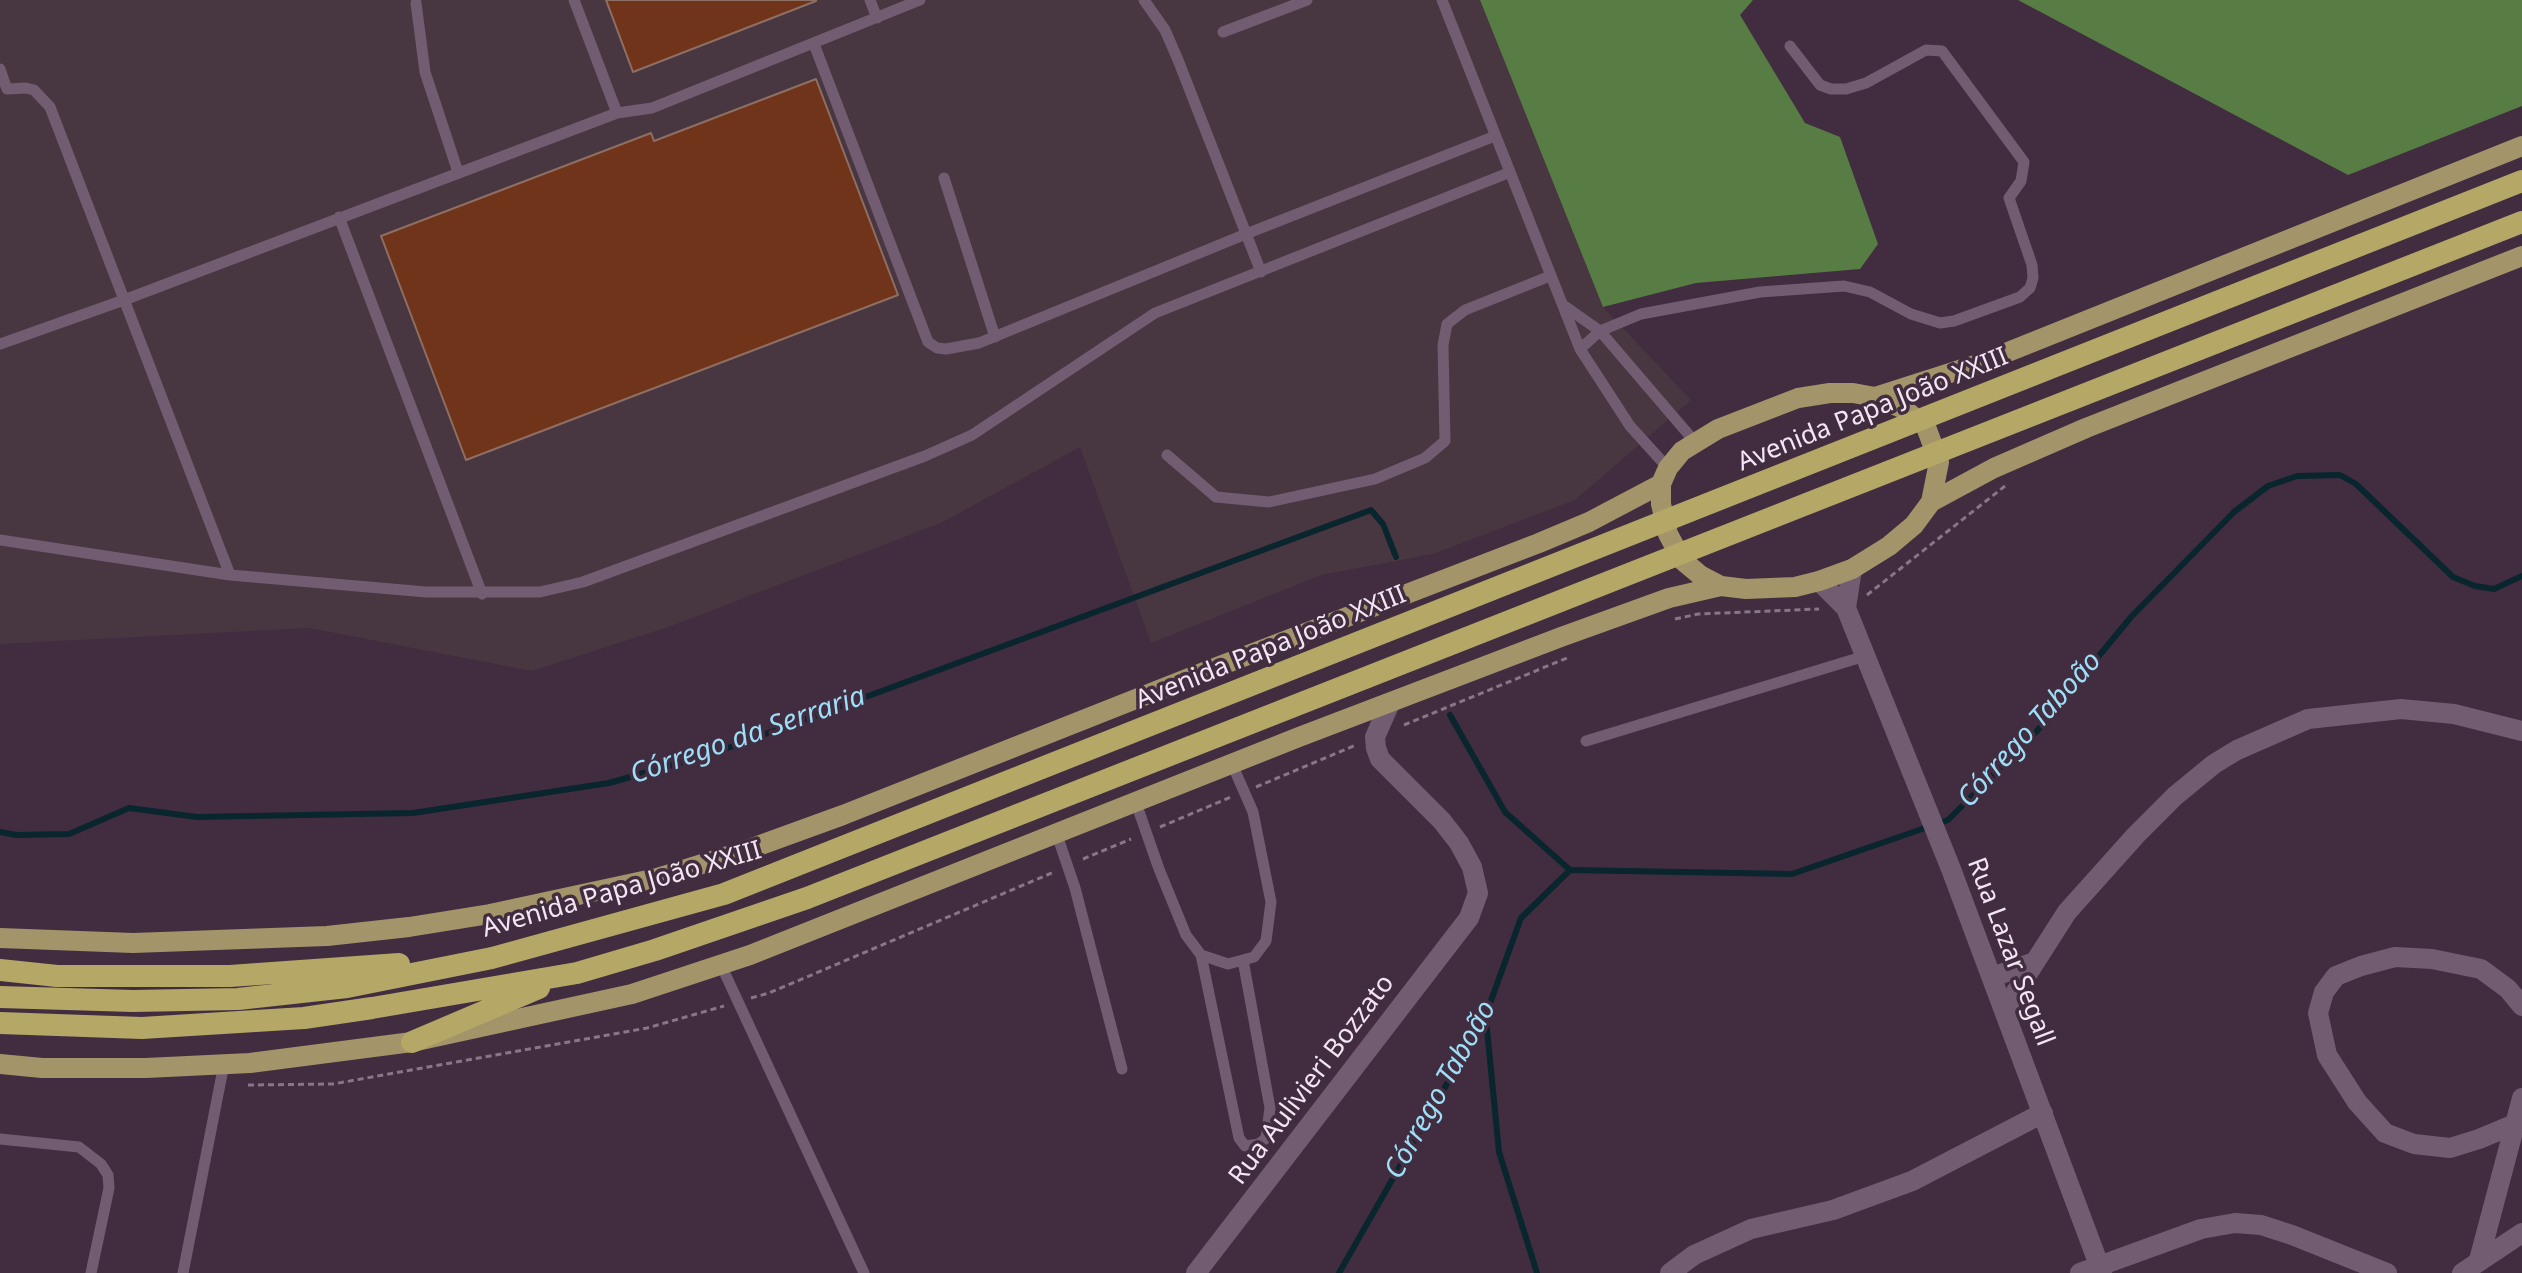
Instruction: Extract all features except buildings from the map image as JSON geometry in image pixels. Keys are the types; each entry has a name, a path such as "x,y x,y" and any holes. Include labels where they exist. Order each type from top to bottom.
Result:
{"highway":[{"name":"Avenida Papa João XXIII","path":"0,997 133,1001 238,999 347,987 492,958 724,894 2522,181"},
{"path":"412,1042 577,973 807,898 2522,222"},
{"path":"0,970 57,976 230,976 492,958"},
{"path":"0,1023 142,1028 251,1022 372,1008 577,973"}],"main road":[{"name":"Avenida Papa João XXIII","path":"1875,397 1978,364 2522,146"},
{"path":"1931,502 1994,468 2086,428 2522,256"},
{"path":"0,1064 42,1068 146,1068 224,1064 412,1042 632,994 721,965 1232,764 1669,598 1721,586 1771,589 1819,581 1852,569 1914,525 1931,502 1939,462 1926,427 1904,409 1875,397 1841,393 1798,398 1754,414 1682,451 1664,476 1661,504 1668,534 1682,560 1700,575 1721,586"},
{"name":"Avenida Papa João XXIII","path":"0,938 133,943 327,936 490,914 657,878 843,815 1539,543 1589,522 1664,476"}],"street":[{"path":"1846,608 1852,569"},
{"name":"Rua Lazar Segall","path":"1819,581 1846,608 1917,782 2043,1113 2094,1270"},
{"name":"Rua Aulivieri Bozzato","path":"1196,1273 1469,918 1478,893 1472,867 1459,843 1442,821 1380,759 1375,737 1390,703"},
{"path":"2005,1009 2067,912 2145,825 2214,764 2251,743 2308,719 2401,709 2454,714 2522,731"},
{"path":"2515,1124 2450,1148 2414,1144 2385,1133 2357,1102 2327,1055 2318,1013 2324,992 2336,976 2395,957 2432,959 2481,969 2508,989 2522,1006"},
{"path":"1992,977 2035,962"},
{"path":"2479,1260 2522,1098"},
{"path":"1670,1273 1694,1255 1751,1229 1833,1210 1912,1181 2043,1113"},
{"path":"2094,1270 2201,1229 2235,1223 2261,1225 2292,1235 2387,1273"},
{"path":"2462,1273 2522,1233"}],"lane":[{"path":"574,0 617,113"},
{"path":"870,0 877,18"},
{"path":"0,344 617,113 652,108 920,0"},
{"path":"1144,0 1165,30 1178,60 1261,272"},
{"path":"1223,32 1307,0"},
{"path":"1442,0 1580,349 1664,476"},
{"path":"416,3 425,72 458,172"},
{"path":"814,44 928,342 937,348 979,343 995,337 1495,136"},
{"path":"1580,349 1600,331 1641,314 1760,292 1844,286 1870,292 1911,314 1940,323 1954,321 2020,297 2030,288 2032,265 2009,198 2021,181 2024,162 1942,51 1926,50 1866,83 1846,89 1831,89 1820,85 1790,46"},
{"path":"0,69 4,90 34,90 50,107 230,575"},
{"path":"0,540 230,575 426,592 540,592 583,582 925,456 972,435 1155,313 1508,173"},
{"path":"944,178 995,337"},
{"path":"339,217 482,594"},
{"path":"1167,455 1216,497 1269,502 1375,479 1425,458 1445,441 1443,345 1447,324 1465,310 1550,276"},
{"path":"1563,305 1600,331 1695,442"},
{"path":"1586,741 1865,656"},
{"path":"1201,955 1228,964 1254,957 1266,941 1271,902 1253,812 1232,764"},
{"path":"1136,803 1186,935 1201,955 1239,1138 1245,1146 1259,1144 1266,1138 1270,1108 1243,960"},
{"path":"1057,835 1075,888 1122,1069"},
{"path":"721,965 864,1273"},
{"path":"183,1273 224,1064"},
{"path":"0,1139 79,1147 101,1164 108,1175 109,1188 91,1273"}],"shaded area":[{"path":"0,0 1480,0 1603,307 1691,400 1575,500 1433,554 1321,575 1151,643 1080,447 941,523 668,627 532,671 309,628 0,644"}],"green space":[{"path":"1480,0 1753,0 1740,15 1805,123 1840,137 1878,244 1860,269 1696,283 1603,307"},
{"path":"2018,0 2522,0 2522,106 2348,175"}],"waterway":[{"name":"Córrego Taboão","path":"1339,1273 1485,1017 1521,918 1570,870 1792,874 1948,820 2037,731 2131,617 2234,512 2268,486 2297,476 2340,475 2356,484 2453,577 2475,586 2494,589 2522,576"},
{"name":"Córrego da Serraria","path":"0,832 16,835 69,834 129,808 197,817 413,813 609,783 717,752 1371,510 1383,524 1396,557"},
{"name":"Córrego da Serraria","path":"1450,715 1505,812 1570,870"},
{"path":"1486,1019 1499,1152 1537,1273"}]}
